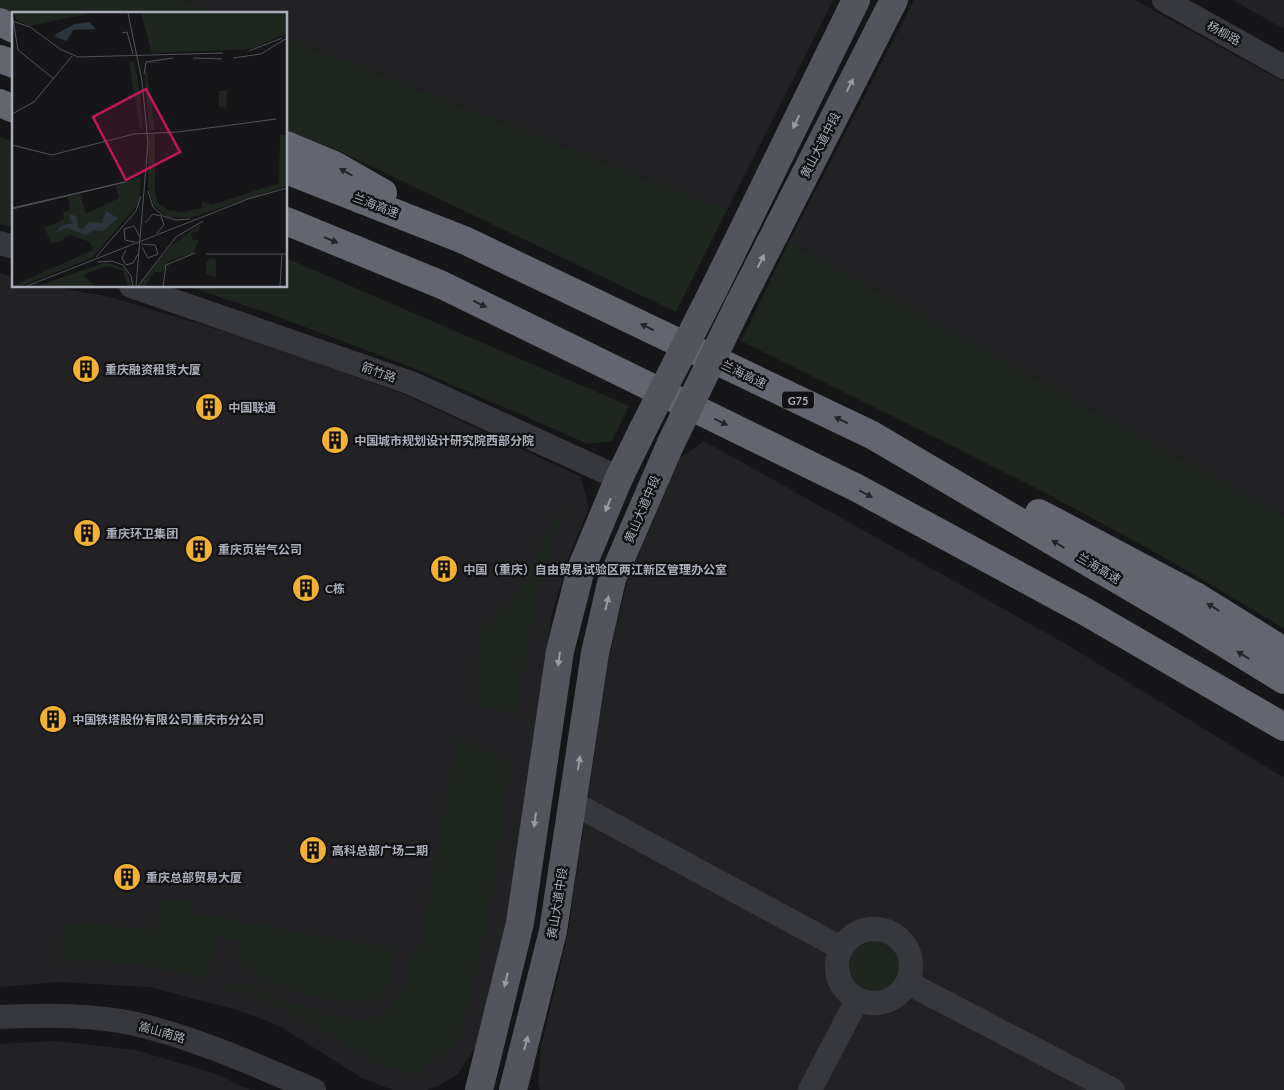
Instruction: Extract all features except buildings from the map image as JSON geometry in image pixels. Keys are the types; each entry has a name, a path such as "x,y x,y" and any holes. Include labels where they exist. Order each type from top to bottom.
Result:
{"highway":[{"path":"0,22 12,28"},
{"path":"0,59 12,63"},
{"path":"0,103 12,107"},
{"path":"288,146 334,165 464,240"},
{"name":"兰海高速","path":"288,171 464,240 872,435 1284,680"},
{"path":"288,222 442,285 857,488 1086,612 1280,725"},
{"path":"872,435 1050,518 1194,595 1284,651"}],"main road":[{"path":"478,1090 520,923 560,651 581,569 618,478 713,291 856,0"},
{"name":"黄山大道中段","path":"513,1090 553,931 595,653 612,579 671,443 739,304 894,0"}],"street":[{"name":"杨柳路","path":"1164,0 1284,67"},
{"name":"杨柳路","path":"1190,0 1284,53"},
{"path":"0,243 12,247"},
{"name":"箭竹路","path":"137,288 258,328 411,383 618,478"},
{"path":"573,803 841,948"},
{"path":"872,928 885,930 897,936 905,945 910,957 911,970 908,983 900,993 890,1000 868,1003 857,1000 847,993 837,972 837,961 841,948 848,938 859,931 872,928"},
{"path":"908,983 1113,1090"},
{"path":"810,1090 857,1000"},
{"name":"嵩山南路","path":"0,1017 61,1015 142,1025 221,1050 314,1090"}],"shaded area":[{"path":"0,0 182,0 215,12 12,12 12,14 0,11"},
{"path":"182,0 833,0 727,210 288,39 288,12 215,12"},
{"path":"914,0 1135,0 1284,82 1284,516 789,242"},
{"path":"1233,0 1284,0 1284,29"},
{"path":"288,39 727,210 676,312 335,149 288,131"},
{"path":"0,137 12,141 12,227 0,224"},
{"path":"789,242 1284,516 1284,629 1152,551 1084,514 1016,478 741,341"},
{"path":"288,259 629,406 612,441 588,444 416,369 265,312 193,288 288,288"},
{"path":"0,273 12,276 12,288 62,288 114,298 255,341 406,395 581,477 589,508 569,557 551,617 507,931 480,1040 458,1074 440,1085 427,1090 393,1090 362,1078 278,1025 237,1010 149,987 58,982 0,987"},
{"path":"704,441 1066,644 1284,778 1284,1090 540,1090 538,1081 541,1048 568,933 608,661 627,582 680,458"},
{"path":"561,506 564,511 539,584 515,714 475,704 481,630 512,601"},
{"path":"457,737 510,761 496,871 484,938 459,1040 415,1076 373,1061 281,1006 240,991 226,993 224,989 227,985 240,984 312,1010 352,1019 375,1018 391,1008 404,988 412,952 419,952"},
{"path":"162,898 193,903 191,913 396,949 389,982 377,998 366,1002 350,1002 308,994 268,981 253,973 243,966 240,960 237,940 216,937 207,979 133,964 78,960 59,961 64,925 89,922 156,931"},
{"path":"869,940 879,940 893,947 900,961 900,971 893,985 879,992 869,992 859,988 852,981 848,971 848,961 852,951 859,944"},
{"path":"56,1041 136,1050 216,1074 250,1090 0,1090 0,1044"}],"place":[{"name":"重庆融资租赁大厦","path":"86,369"},
{"name":"中国联通","path":"209,407"},
{"name":"中国城市规划设计研究院西部分院","path":"335,440"},
{"name":"重庆环卫集团","path":"87,533"},
{"name":"重庆页岩气公司","path":"199,549"},
{"name":"中国（重庆）自由贸易试验区两江新区管理办公室","path":"444,569"},
{"name":"C栋","path":"306,588"},
{"name":"中国铁塔股份有限公司重庆市分公司","path":"53,719"},
{"name":"高科总部广场二期","path":"313,850"},
{"name":"重庆总部贸易大厦","path":"127,877"}]}
